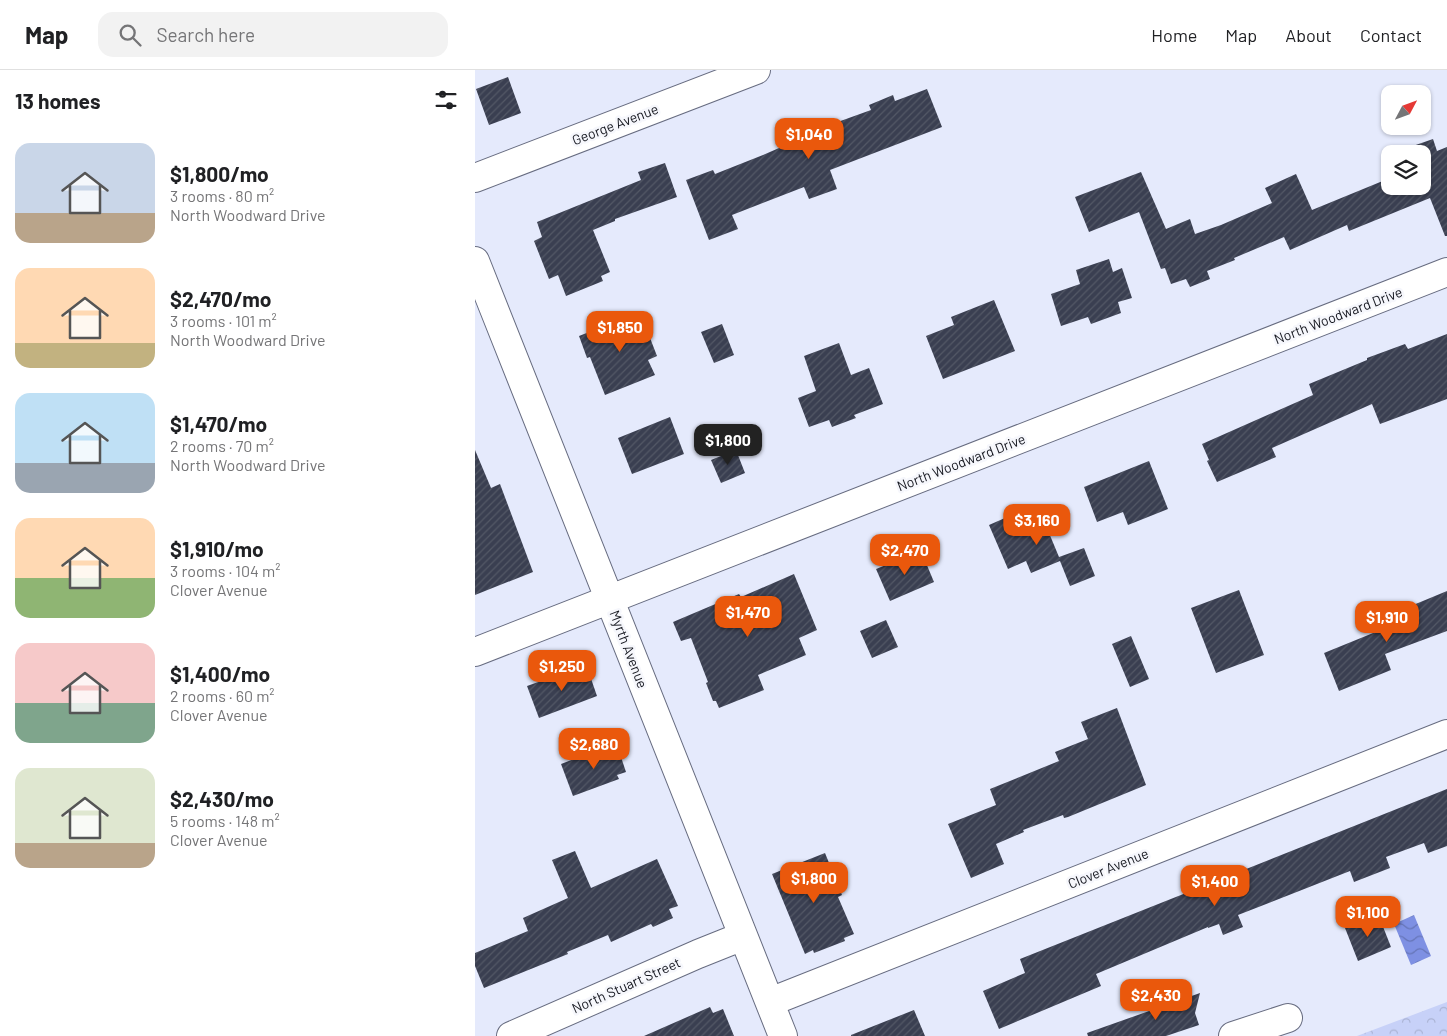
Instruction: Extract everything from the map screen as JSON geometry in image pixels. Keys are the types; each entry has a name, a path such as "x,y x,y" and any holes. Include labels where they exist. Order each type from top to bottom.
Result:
{"street":[{"name":"George Avenue","path":"475,178 756,70"},
{"name":"Myrth Avenue","path":"475,261 783,1036"},
{"name":"North Woodward Drive","path":"475,652 1447,272"},
{"name":"Clover Avenue","path":"770,1002 1447,734"},
{"name":"North Stuart Street","path":"511,1036 743,936"},
{"path":"1233,1036 1288,1018"}],"green space":[{"path":"1447,1002 1447,1036 1357,1036"}],"water":[{"path":"1414,915 1431,956 1411,965 1394,924"}],"building":[{"path":"508,77 521,113 489,125 476,89"},
{"path":"927,89 942,127 830,170 837,189 809,199 804,187 732,215 738,229 709,240 686,180 713,170 715,174 763,155 786,145 785,141 871,110 869,105 893,95 895,101"},
{"path":"1433,139 1437,151 1447,147 1447,236 1445,236 1430,198 1349,231 1347,225 1290,250 1284,237 1207,271 1210,279 1190,287 1186,279 1171,284 1165,268 1161,269 1139,212 1089,232 1075,197 1141,172 1166,229 1190,219 1195,234 1272,203 1265,188 1296,174 1312,210 1381,182 1381,195 1431,195 1431,145 1416,145"},
{"path":"665,163 677,197 615,219 615,221 593,230 610,272 601,276 603,281 566,296 558,275 549,279 534,241 542,237 537,222 641,180 638,172"},
{"path":"1109,259 1113,272 1122,268 1132,298 1118,302 1121,313 1091,324 1088,317 1061,326 1051,294 1080,284 1076,270"},
{"path":"994,300 1015,351 943,379 926,336 954,325 951,317"},
{"path":"640,312 657,356 648,360 655,375 605,395 590,357 587,358 579,336"},
{"path":"722,324 734,355 714,363 701,332"},
{"path":"1447,334 1447,399 1380,424 1372,404 1272,448 1276,457 1217,482 1207,461 1209,460 1202,444 1313,395 1309,384 1367,360 1367,358 1405,344 1408,349"},
{"path":"839,343 851,375 869,368 883,404 854,415 856,418 832,427 829,420 809,427 798,398 816,391 804,356"},
{"path":"670,417 684,454 632,474 618,438"},
{"path":"475,450 491,488 500,484 533,572 475,595"},
{"path":"736,450 745,473 721,483 711,460"},
{"path":"1149,461 1168,509 1128,525 1123,512 1097,522 1084,487"},
{"path":"1037,504 1059,557 1084,548 1095,576 1070,586 1060,561 1031,573 1026,561 1008,569 989,525"},
{"path":"921,551 934,582 890,601 876,569"},
{"path":"794,574 817,630 799,638 806,655 758,675 764,690 719,708 716,701 713,701 706,683 708,682 691,638 681,641 673,622 739,594 741,597"},
{"path":"1239,590 1264,655 1216,673 1191,608"},
{"path":"1447,591 1447,631 1385,654 1391,670 1339,691 1324,653 1410,618 1406,608"},
{"path":"886,620 898,647 872,658 860,631"},
{"path":"1131,636 1149,679 1130,687 1112,644"},
{"path":"587,667 597,696 539,718 527,686 578,668 579,670"},
{"path":"1117,708 1146,785 1068,817 1064,818 1063,815 1023,830 1024,832 996,844 1004,864 971,878 948,824 996,805 990,789 1059,761 1055,752 1088,739 1081,722"},
{"path":"617,745 626,772 617,775 619,779 573,796 561,764 608,746 609,748"},
{"path":"1447,789 1447,846 1428,853 1424,843 1386,857 1390,868 1354,882 1350,871 1238,915 1243,927 1223,935 1219,924 1208,927 1096,974 1101,986 999,1029 983,991 1025,973 1020,959"},
{"path":"575,851 591,888 657,859 678,906 669,909 673,918 653,927 651,924 611,942 608,935 567,952 568,954 484,988 475,966 475,953 528,931 523,918 568,898 552,860"},
{"path":"825,853 842,895 838,897 854,934 844,938 845,941 814,953 813,950 805,954 772,874"},
{"path":"1378,914 1391,947 1358,961 1345,928"},
{"path":"1200,993 1195,1013 1199,1025 1166,1036 1088,1036 1087,1033"},
{"path":"710,1007 713,1013 723,1009 734,1036 644,1036"},
{"path":"914,1010 925,1036 851,1036 851,1035"}]}
